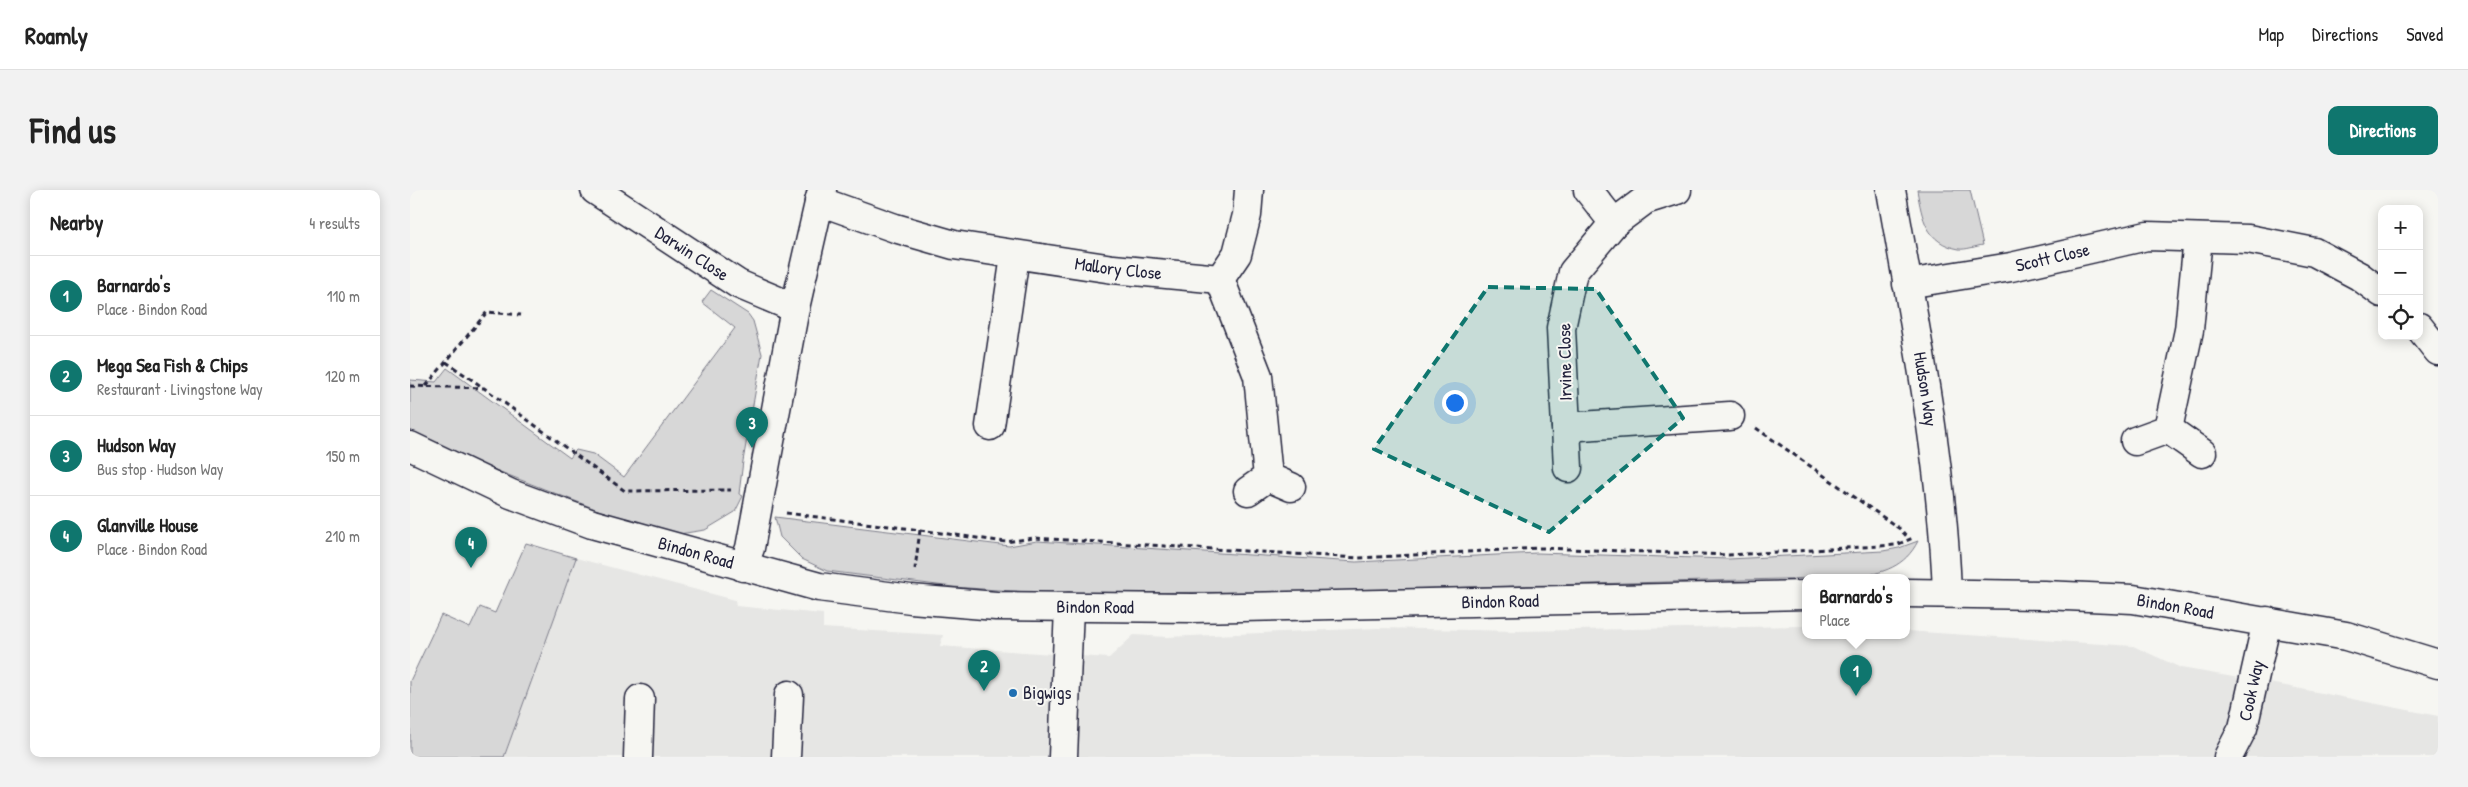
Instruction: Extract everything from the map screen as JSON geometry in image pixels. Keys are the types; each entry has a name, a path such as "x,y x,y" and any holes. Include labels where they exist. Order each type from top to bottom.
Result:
{"street":[{"name":"Darwin Close","path":"595,190 738,284 795,308"},
{"path":"1249,190 1247,215 1237,254 1220,279 1258,376 1269,485"},
{"path":"1588,190 1614,223"},
{"name":"Irvine Close","path":"1568,468 1561,328 1573,272 1614,223 1645,200 1677,190"},
{"name":"Hudson Way","path":"1890,190 1907,284 1945,532 1947,592"},
{"path":"743,567 750,548 795,308 820,195"},
{"name":"Mallory Close","path":"820,195 895,228 954,245 1015,256 1220,279"},
{"name":"Scott Close","path":"1907,284 2011,267 2147,236 2248,239 2314,252 2360,276 2378,290"},
{"path":"2168,429 2188,330 2198,238"},
{"path":"990,426 1015,256"},
{"path":"2423,332 2438,351"},
{"name":"Irvine Close","path":"1566,427 1730,416"},
{"path":"2135,441 2168,429"},
{"path":"2168,429 2202,453"},
{"name":"Bindon Road","path":"410,446 511,494 583,521 819,587 911,599 996,606 1193,608 1802,595"},
{"name":"Bindon Road","path":"1910,593 1947,592 2134,599 2346,636 2438,664"},
{"path":"1064,757 1069,607"},
{"name":"Cook Way","path":"2228,757 2243,728 2266,621"},
{"path":"786,757 789,694"},
{"path":"638,757 640,699"}],"path":[{"path":"426,387 487,312 520,315"},
{"path":"446,362 625,491 739,490 759,498 781,512 1006,542 1034,538 1359,558 1541,548 1728,554 1896,544 1909,539 1945,532"},
{"path":"410,386 484,388"},
{"path":"1730,416 1754,426 1900,529 1909,539"},
{"path":"911,599 920,530"}],"highlighted area":[{"path":"1488,287 1596,289 1683,418 1549,532 1374,449"}],"shaded area":[{"path":"1917,190 1970,190 1983,245 1959,249 1939,241 1928,228 1924,219"},
{"path":"711,290 748,314 753,321 762,354 743,461 739,494 743,496 735,512 705,530 679,534 611,515 454,454 410,431 410,380 436,382 447,368 570,458 576,450 593,454 624,477 735,328 702,302"},
{"path":"775,517 1009,546 1037,541 1356,562 1537,553 1729,559 1883,551 1899,548 1918,541 1907,557 1884,571 1870,574 1802,574 1802,578 1286,592 1043,593 953,587 827,571 802,559 780,537"},
{"path":"526,543 576,558 504,757 410,757 410,681 441,615 470,628 480,607 495,613"},
{"path":"576,558 735,600 736,606 823,614 823,628 943,635 940,646 1109,658 1134,635 1167,637 1377,628 1516,631 1802,626 1802,639 1910,639 1910,631 2133,646 2181,668 2286,686 2438,716 2438,757 504,757"}],"place":[{"name":"Hudson Way","path":"752,448"},
{"name":"Glanville House","path":"471,568"},
{"name":"Mega Sea Fish & Chips","path":"984,691"},
{"name":"Bigwigs","path":"1013,693"},
{"name":"Barnardo's","path":"1856,696"}]}
